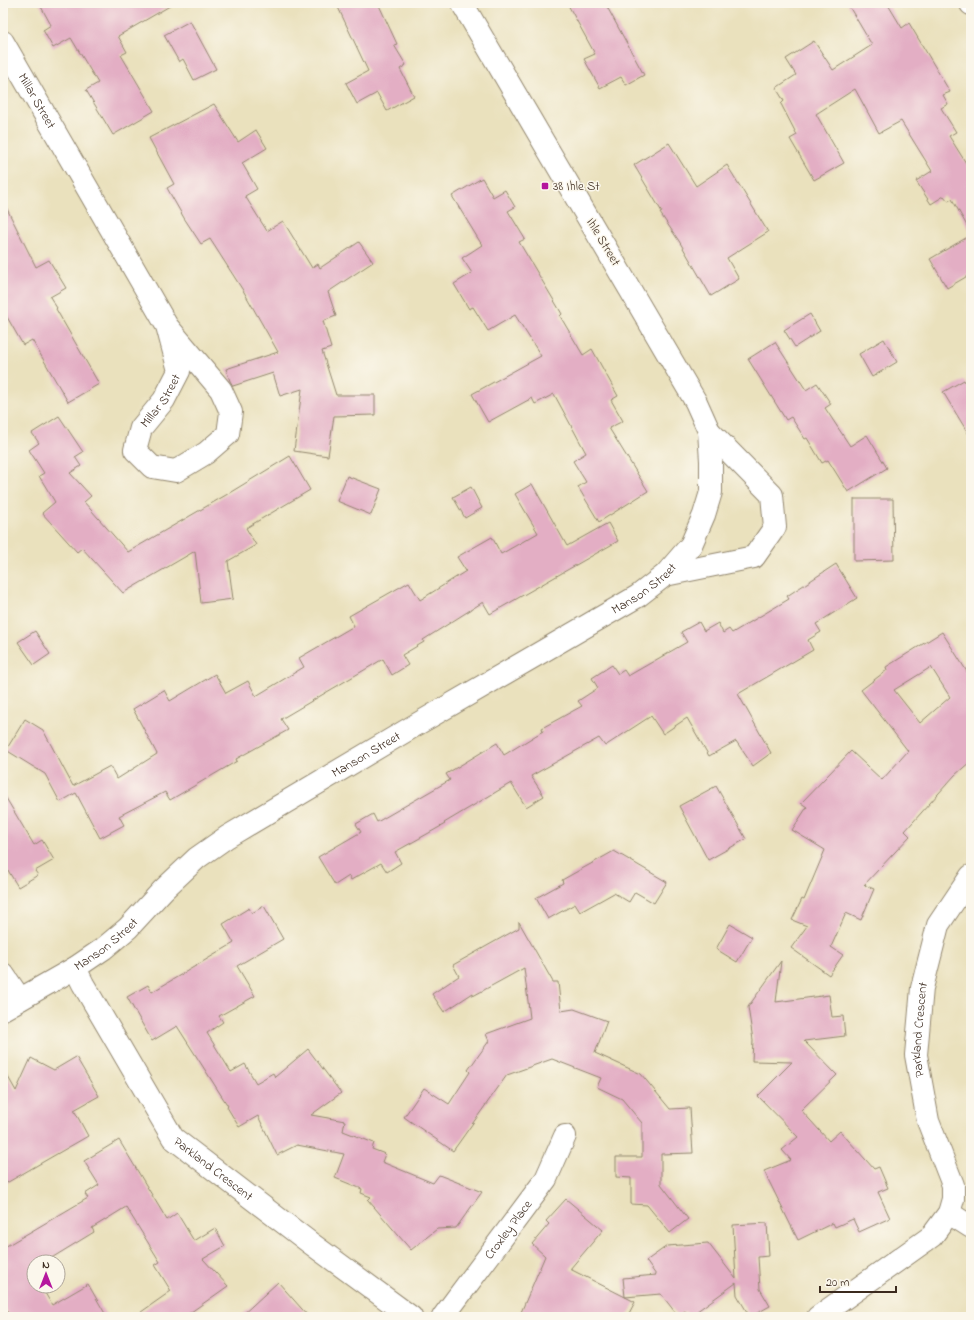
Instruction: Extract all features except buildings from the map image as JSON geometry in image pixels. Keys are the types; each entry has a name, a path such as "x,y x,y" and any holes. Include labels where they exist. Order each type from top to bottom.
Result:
{"street":[{"name":"Ihle Street","path":"462,3 696,402 709,432 712,461 712,492"},
{"name":"Millar Street","path":"3,42 167,326 221,390 231,412 228,434 206,453 176,470 152,467 135,450 141,428 164,400 179,371 167,326"},
{"path":"665,576 754,557 775,527 772,495 709,432"},
{"name":"Manson Street","path":"11,1004 75,968 103,949 128,928 162,890 197,858 227,837 638,596 665,576 691,545 712,492"},
{"name":"Parkland Crescent","path":"818,1317 932,1236 949,1213 953,1199 953,1186 928,1121 916,1055 922,988 938,925 971,876"},
{"name":"Parkland Crescent","path":"75,968 174,1138 309,1242 411,1317"},
{"path":"3,974 11,1004"},
{"name":"Croxley Place","path":"443,1317 546,1179 565,1136"},
{"path":"949,1213 971,1227"}],"place":[{"name":"38 Ihle St","path":"545,186"}]}
